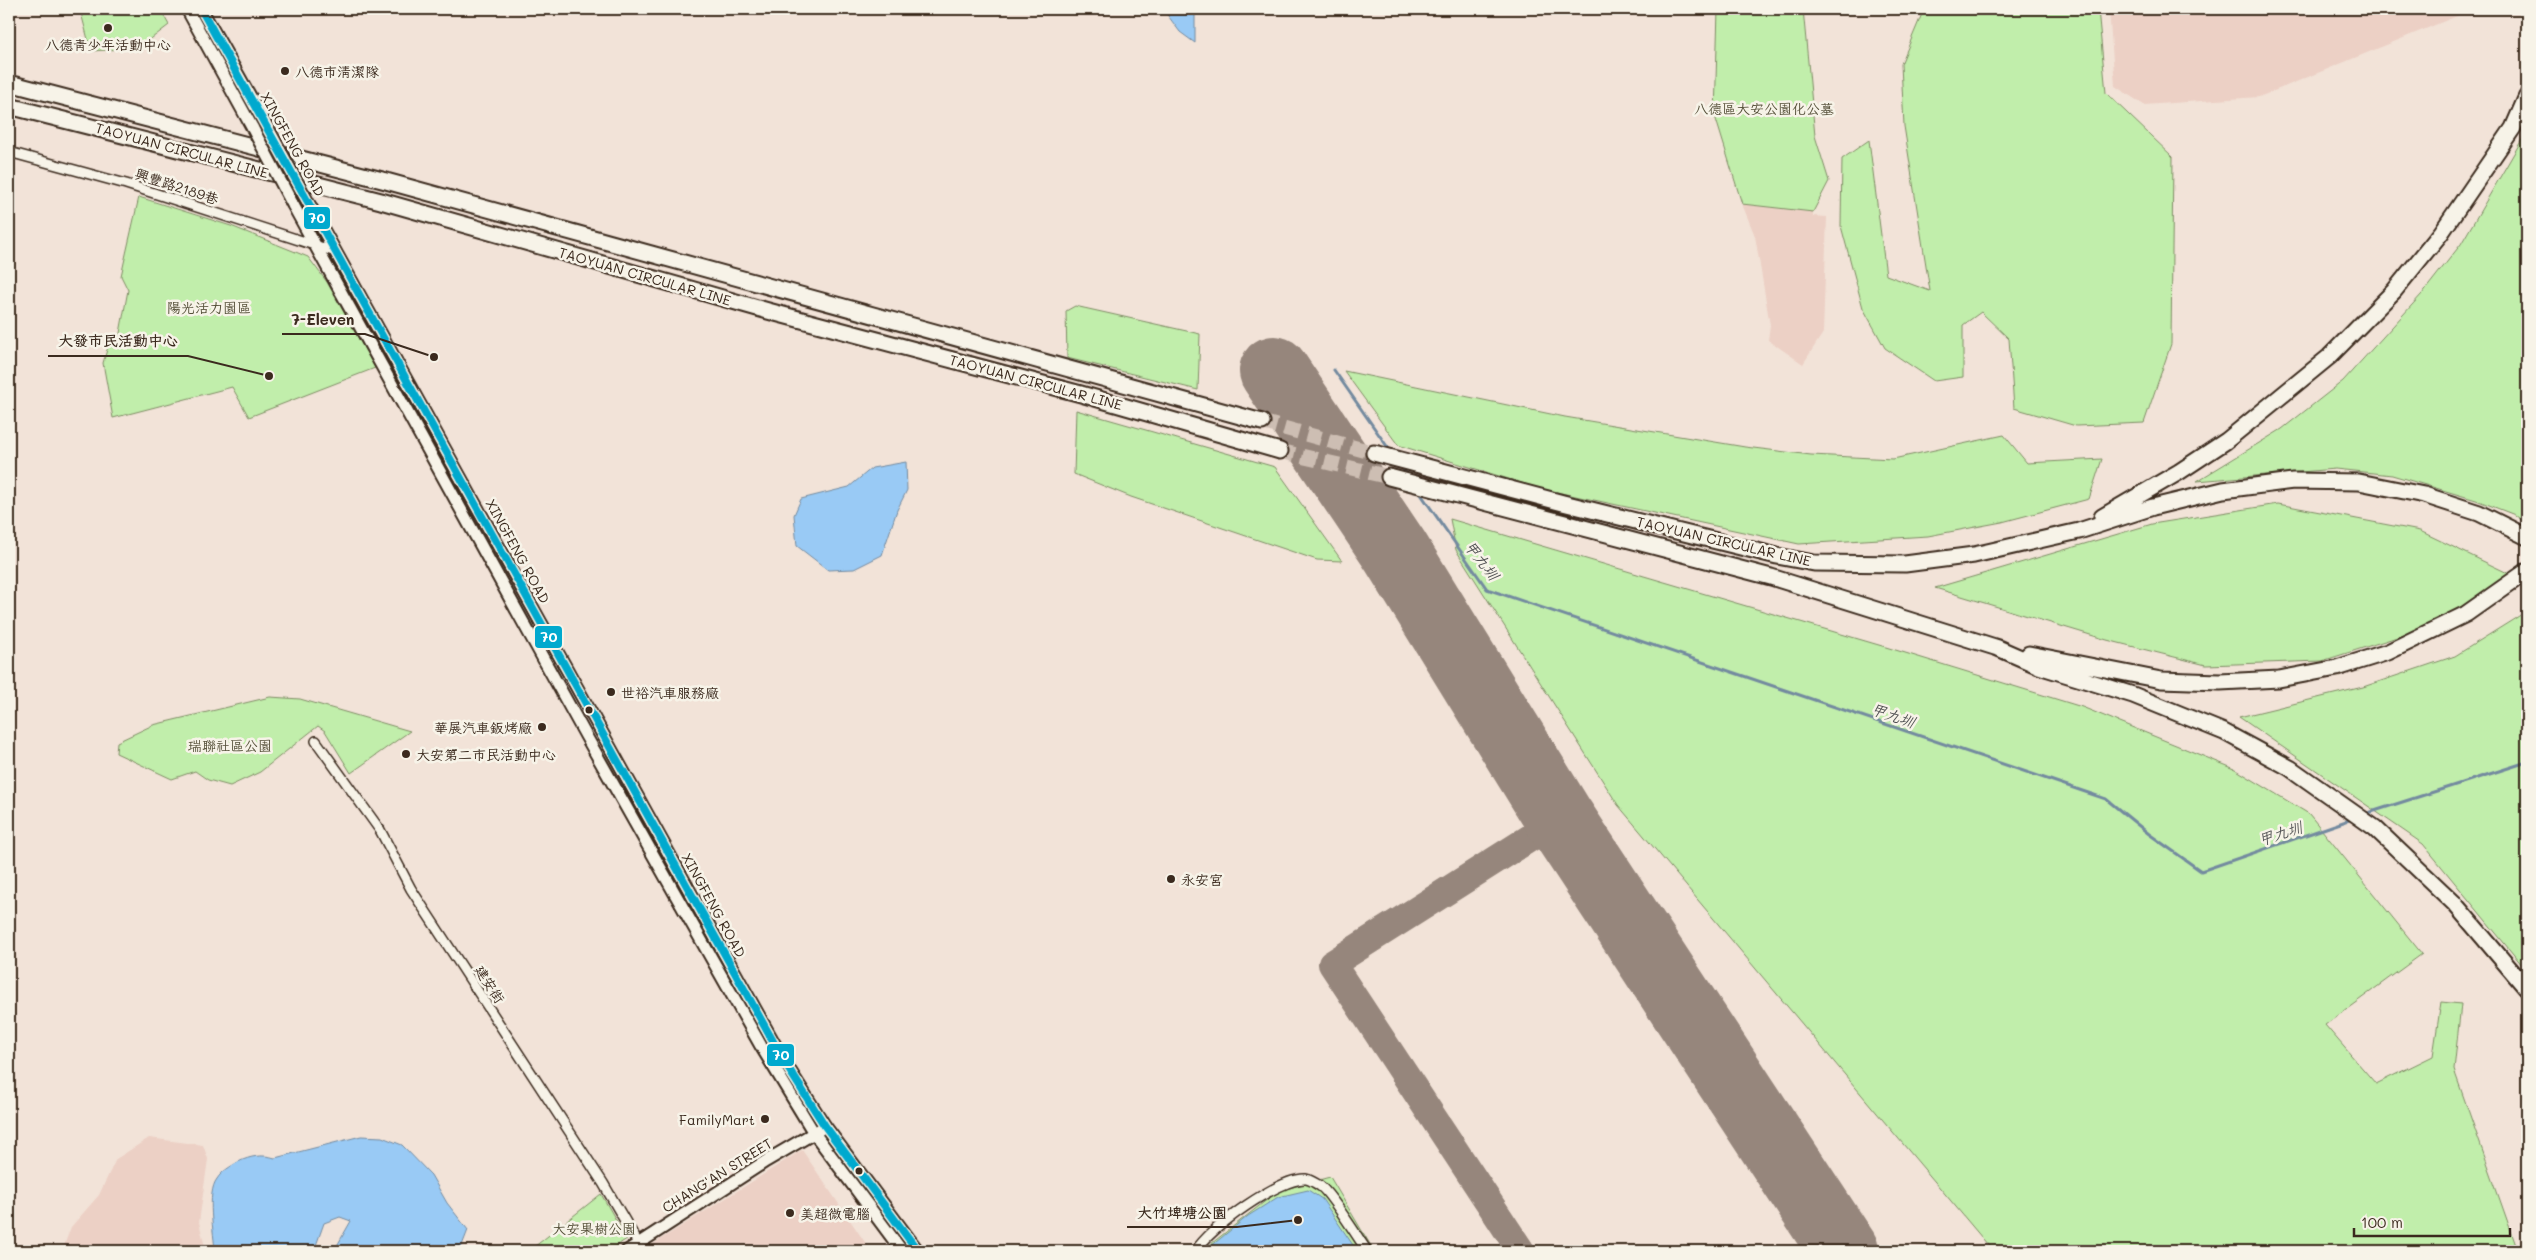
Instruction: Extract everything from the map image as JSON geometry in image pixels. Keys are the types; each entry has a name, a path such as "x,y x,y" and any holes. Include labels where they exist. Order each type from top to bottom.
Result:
{"highway":[{"name":"TAOYUAN CIRCULAR LINE","path":"9,82 386,181 1262,422"},
{"path":"2080,531 2179,472 2226,441 2329,357 2394,291 2441,233 2513,128 2527,96"},
{"name":"TAOYUAN CIRCULAR LINE","path":"9,106 381,201 768,311 1081,394 1280,451"},
{"name":"TAOYUAN CIRCULAR LINE","path":"1374,453 1777,556 1814,563 1905,564 1974,555 2080,531"},
{"name":"TAOYUAN CIRCULAR LINE","path":"1389,477 1771,576 1998,648"},
{"path":"2080,531 2153,508 2224,490 2293,481 2359,482 2424,495 2470,510 2527,537"},
{"path":"1998,648 2161,680 2220,682 2279,679 2337,668 2388,652 2466,614 2527,572"},
{"path":"1998,648 2039,666 2133,695 2224,732 2290,768 2375,828 2454,902 2527,988"}],"main road":[{"name":"XINGFENG ROAD","path":"187,9 586,736 761,1046 814,1133 902,1251"},
{"name":"XINGFENG ROAD","path":"201,9 682,880 786,1063 825,1126 918,1251"},
{"name":"CHANG'AN STREET","path":"626,1251 766,1161 825,1126"}],"street":[{"name":"興豐路2189巷","path":"9,152 126,184 336,252"},
{"name":"建安街","path":"316,741 380,830 411,889 599,1177 638,1244"},
{"path":"1196,1251 1200,1244 1213,1232 1261,1196 1281,1186 1306,1179 1322,1187 1367,1251"}],"shaded area":[{"path":"2109,9 2474,9 2259,97 2144,105 2115,86"},
{"path":"1742,204 1813,212 1813,216 1827,217 1823,333 1803,364 1768,340 1770,325 1755,236"},
{"path":"149,1138 203,1145 208,1159 199,1222 206,1251 62,1251 71,1227 99,1195 116,1159"},
{"path":"802,1150 871,1251 642,1251"}],"green space":[{"path":"80,9 160,9 169,25 139,48 91,51"},
{"name":"八德區大安公園化公墓","path":"1718,9 1803,9 1815,136 1829,181 1813,212 1742,204 1715,116"},
{"path":"1924,9 2098,9 2106,93 2173,157 2171,344 2144,423 2076,426 2014,408 2009,339 1981,312 1963,325 1963,377 1934,381 1885,348 1863,308 1841,226 1842,159 1869,140 1886,275 1930,291 1904,126 1901,64"},
{"path":"2527,131 2527,524 2515,515 2476,500 2392,475 2335,469 2197,481 2282,429 2343,381 2422,294 2461,244"},
{"name":"陽光活力園區","path":"139,197 231,226 308,257 327,282 375,368 249,417 232,387 113,418 103,363 109,343 118,344 128,290 121,276"},
{"path":"1075,306 1200,334 1198,390 1067,358 1066,311"},
{"path":"1344,371 1565,417 1745,447 1811,455 1893,459 2004,435 2027,463 2102,459 2089,499 2002,522 1928,536 1799,544 1538,488 1398,445"},
{"path":"1076,410 1275,467 1342,561 1317,560 1131,497 1074,474"},
{"path":"2278,504 2420,531 2516,577 2460,617 2322,661 2206,665 2107,640 1935,588 2152,524"},
{"path":"1450,519 1889,648 2082,707 2235,769 2309,814 2422,954 2325,1025 2376,1084 2433,1056 2441,1002 2461,1004 2454,1070 2518,1251 1993,1251 1618,805 1456,550"},
{"path":"2527,611 2527,971 2423,844 2239,717 2363,687 2455,656"},
{"name":"瑞聯社區公園","path":"270,697 300,699 410,731 351,773 325,731 318,726 260,772 230,786 208,780 195,771 172,779 116,753 117,742 153,725"},
{"path":"1330,1177 1374,1251 1202,1251 1278,1191"},
{"name":"大安果樹公園","path":"601,1194 627,1239 608,1251 529,1251"}],"water":[{"path":"1163,9 1200,9 1195,15 1195,43 1180,32"},
{"path":"906,462 907,490 897,510 882,555 854,569 828,570 797,546 794,515 801,499 849,487 872,468"},
{"path":"361,1136 382,1137 402,1145 431,1175 447,1203 468,1230 461,1248 452,1251 334,1251 351,1221 340,1217 324,1223 314,1251 215,1251 212,1194 217,1179 224,1171 238,1162 252,1157 266,1156 275,1158"},
{"path":"1308,1190 1322,1199 1357,1251 1205,1251 1248,1216 1278,1197"}],"waterway":[{"name":"甲九圳","path":"1334,370 1391,452"},
{"name":"甲九圳","path":"1400,465 1408,476"},
{"name":"甲九圳","path":"1418,490 1487,589 2106,799 2149,834 2201,871 2352,819"},
{"name":"甲九圳","path":"2365,814 2527,762"}],"taxiway":[{"path":"1521,1251 1332,964 1560,819"}],"runway":[{"path":"1274,371 1395,551 1560,819 1844,1251"}],"tunnel":[{"path":"1262,422 1374,453"},
{"path":"1280,451 1389,477"}],"transit line":[{"name":"70","path":"201,9 785,1063 825,1126 918,1251"}],"place":[{"name":"八德青少年活動中心","path":"108,28"},
{"name":"八德市清潔隊","path":"285,71"},
{"name":"7-Eleven","path":"434,357"},
{"name":"大發市民活動中心","path":"269,376"},
{"name":"世裕汽車服務廠","path":"611,692"},
{"name":"華展汽車鈑烤廠","path":"542,727"},
{"name":"大安第二市民活動中心","path":"406,754"},
{"name":"永安宮","path":"1171,879"},
{"name":"FamilyMart","path":"765,1119"},
{"name":"美超微電腦","path":"790,1213"},
{"name":"大竹埤塘公園","path":"1298,1220"}]}
